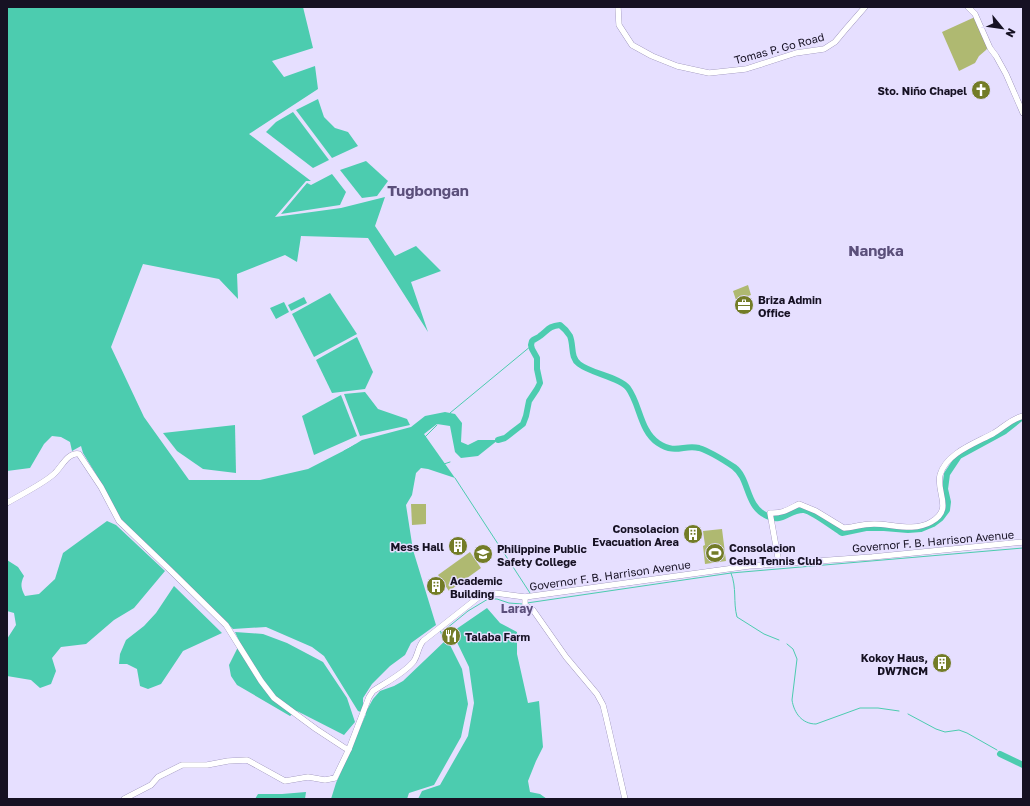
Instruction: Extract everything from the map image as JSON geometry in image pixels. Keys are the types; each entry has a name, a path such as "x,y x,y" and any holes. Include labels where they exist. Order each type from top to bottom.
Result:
{"street":[{"name":"Tomas P. Go Road","path":"618,7 619,26 632,46 677,66 709,73 746,69 796,54 824,49 835,42 865,7"},
{"path":"968,7 975,14 990,48 1006,74 1023,113"},
{"path":"779,563 771,515 786,511 798,504 804,505 816,511 844,528 862,524 883,524 913,527 927,524 939,516 942,510 943,502 940,488 940,475 947,464 962,449 994,433 1015,418 1023,416"},
{"path":"7,503 53,474 74,454 80,455 101,487 119,521 226,625 261,681 274,698 316,729 345,748 349,749"},
{"name":"Governor F. B. Harrison Avenue","path":"124,799 151,785 158,777 182,765 207,765 228,761 247,760 285,781 308,777 327,780 335,778 349,749 369,697 373,692 410,666 415,659 423,641 476,598 495,593 525,601 722,569 779,563 886,556 1023,542"},
{"path":"525,601 566,657 597,694 606,717 625,799"}],"shaded area":[{"path":"7,7 303,7 313,48 272,61 284,77 315,66 318,89 249,134 311,181 306,181 275,217 341,208 385,197 375,226 395,256 416,246 441,271 411,282 428,332 368,238 301,236 297,262 285,255 237,274 238,299 219,279 143,264 111,347 144,417 189,480 260,480 308,469 362,440 411,427 425,416 445,412 455,414 462,423 461,442 468,445 478,440 498,440 478,456 461,458 455,452 450,426 437,424 424,434 455,478 421,468 416,473 412,495 406,505 413,550 436,625 411,643 405,655 390,666 372,684 363,698 363,706 368,708 380,691 403,681 447,639 462,669 468,704 461,737 434,785 409,793 407,799 331,799 336,783 366,714 358,711 324,656 312,647 266,627 233,629 116,514 97,476 83,453 81,446 72,451 70,442 61,437 52,436 44,444 30,468 7,471"},
{"path":"975,17 988,47 979,56 975,63 959,71 942,32"},
{"path":"318,99 324,117 335,128 348,132 358,146 332,158 296,110"},
{"path":"293,112 329,160 313,168 266,132 276,122"},
{"path":"366,161 388,181 377,196 362,198 340,170"},
{"path":"332,174 346,192 340,205 281,214 307,183 311,185"},
{"path":"748,285 751,295 736,300 733,291"},
{"path":"330,293 357,334 314,357 292,314"},
{"path":"304,297 307,303 291,311 288,305"},
{"path":"284,302 289,312 276,319 270,308"},
{"path":"357,337 373,372 365,389 332,393 316,360"},
{"path":"365,392 378,409 407,419 410,425 360,436 344,394"},
{"path":"341,395 357,436 314,455 302,416"},
{"path":"235,425 236,473 203,469 177,451 163,433"},
{"path":"411,504 426,504 426,524 412,525"},
{"path":"107,521 116,525 165,571 134,608 114,620 86,644 61,647 52,658 56,671 51,684 40,688 31,680 7,676 7,639 16,625 14,613 7,611 7,560 18,567 24,576 22,586 25,596 39,594 55,579 63,553"},
{"name":"Consolacion Cebu Tennis Club","path":"722,529 726,561 705,564 703,531"},
{"path":"470,552 481,568 449,591 438,575"},
{"path":"174,586 222,633 183,651 161,684 148,689 140,686 137,669 127,664 119,664 120,654 126,640 144,626 156,613"},
{"path":"487,608 500,623 517,632 517,654 528,703 539,701 543,747 528,781 530,792 540,794 547,799 418,799 422,791 440,785 468,736 474,703 469,667 452,632"},
{"path":"235,632 263,634 287,643 323,662 347,698 355,722 344,735 297,711 290,716 237,685 231,676 229,665 240,643"},
{"path":"306,792 305,799 255,799 258,794"}],"waterway":[{"path":"498,440 505,438 523,424 529,401 540,383 537,369 537,358 532,349 532,341 551,327 560,325 570,336 573,355 579,364 612,378 624,384 628,388 632,394 647,432 658,443 675,449 689,447 699,448 722,459 734,467 743,478 755,506 760,512 767,516 777,518 799,510 804,510 817,516 842,533 866,528 908,530 921,529 933,524 941,518 947,510 948,502 945,489 947,474 959,456 1005,431 1020,419"},
{"path":"450,413 531,346"},
{"path":"425,437 437,425"},
{"path":"344,451 355,445"},
{"path":"444,464 450,462"},
{"path":"455,478 530,593"},
{"path":"527,603 731,573 1023,548"},
{"path":"731,573 734,584 737,617 764,634 779,640"},
{"path":"441,633 468,611 488,599 497,599 509,603 522,604"},
{"path":"440,630 445,643"},
{"path":"787,644 793,649 797,659 792,700 797,713 803,720 811,724 816,724 860,708 878,708 899,711"},
{"path":"908,714 936,729 945,732 959,730 967,733 997,750"},
{"path":"1000,754 1023,765"}],"place":[{"name":"Sto. Niño Chapel","path":"981,90"},
{"name":"Briza Admin Office","path":"744,305"},
{"name":"Consolacion Evacuation Area","path":"693,534"},
{"name":"Mess Hall","path":"458,546"},
{"name":"Consolacion Cebu Tennis Club","path":"715,553"},
{"name":"Philippine Public Safety College","path":"483,554"},
{"name":"Academic Building","path":"436,586"},
{"name":"Talaba Farm","path":"451,636"},
{"name":"Kokoy Haus, DW7NCM","path":"942,663"}],"district":[{"name":"Tugbongan","path":"428,190"},
{"name":"Nangka","path":"876,250"},
{"name":"Laray","path":"517,608"}]}
